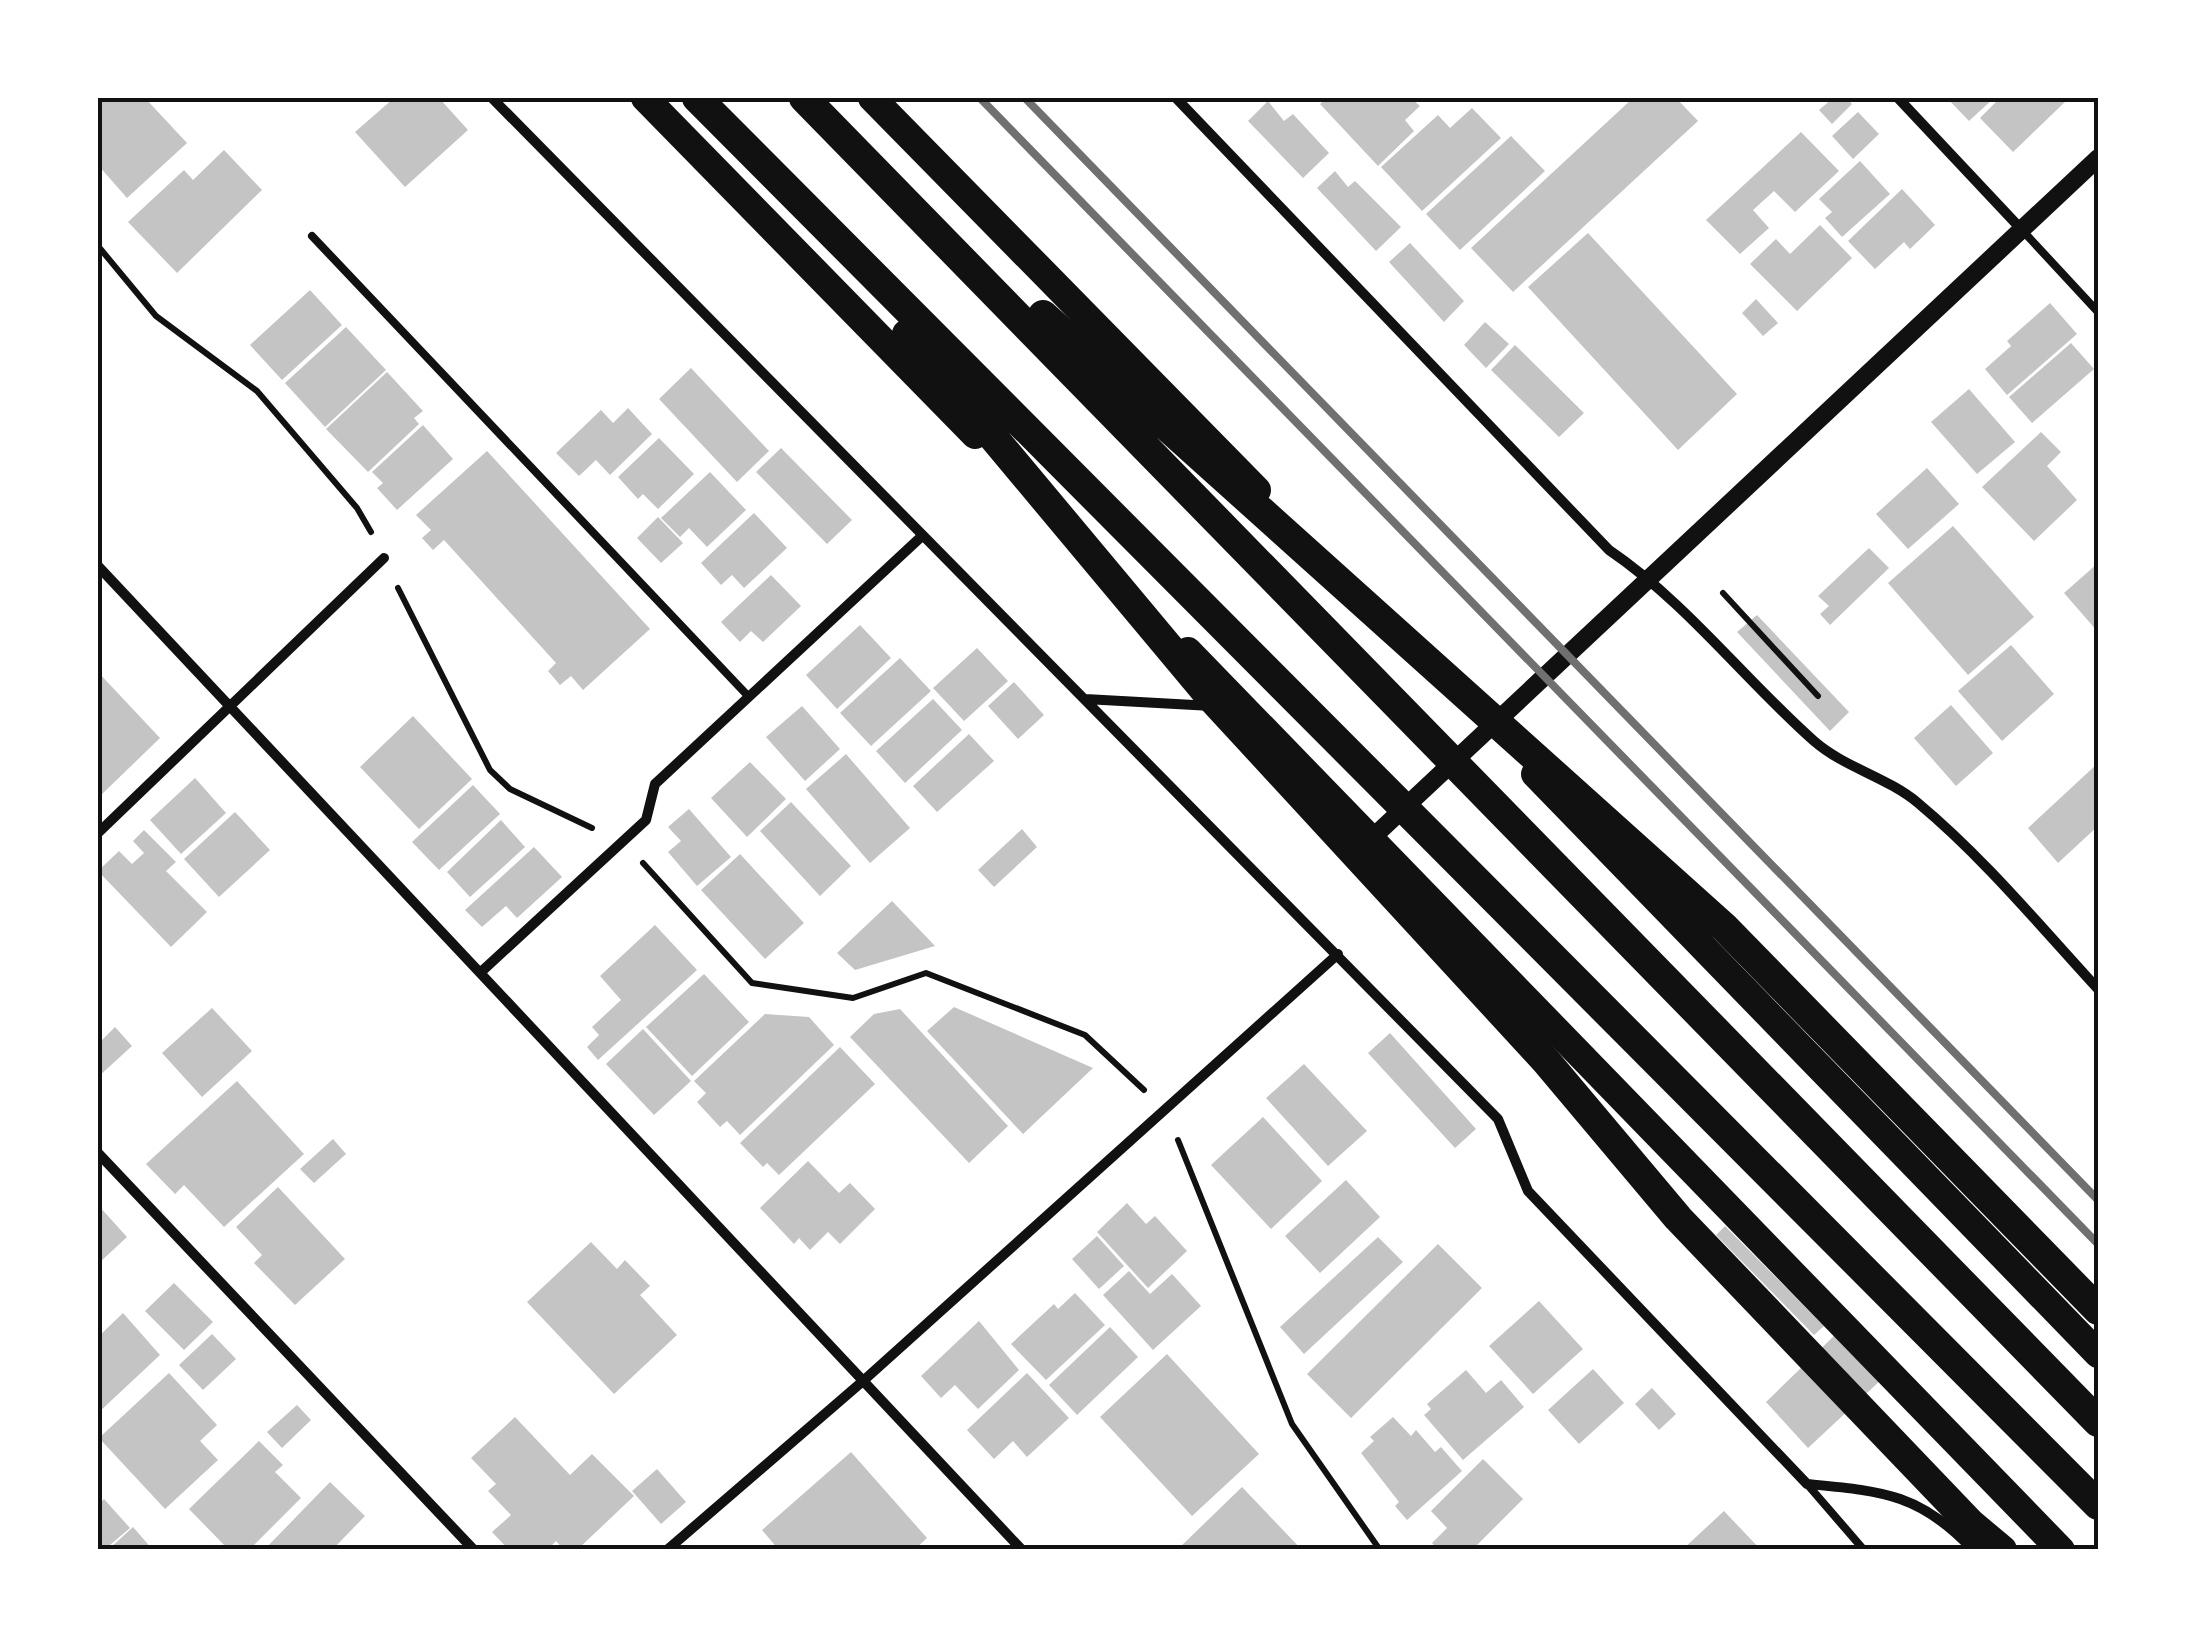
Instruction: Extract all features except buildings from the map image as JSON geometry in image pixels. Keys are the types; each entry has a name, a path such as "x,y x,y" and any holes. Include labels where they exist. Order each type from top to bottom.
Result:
{"highway":[{"path":"645,98 2062,1550"},
{"path":"697,98 2098,1505"},
{"path":"804,98 2098,1422"},
{"path":"872,98 2098,1354"},
{"path":"836,129 1725,928 2098,1310"},
{"path":"780,183 1207,693 1546,1061 1678,1218 1971,1524 2002,1550"}],"street":[{"path":"492,98 1498,1119 1528,1191 1807,1484 1882,1491 1918,1502 1951,1526 1973,1550"},
{"path":"1176,98 1609,550 1652,579 1816,743 1887,780 1918,803 1976,857 2098,989"},
{"path":"1898,98 2022,230"},
{"path":"1371,840 2098,158"},
{"path":"481,972 646,820 656,784 922,536"},
{"path":"98,833 384,558"},
{"path":"98,566 1022,1550"},
{"path":"1085,698 1243,707"},
{"path":"667,1550 1167,1112 1338,954"},
{"path":"98,1154 474,1550"}],"lane":[{"path":"2022,230 2098,312"},
{"path":"312,236 749,697"},
{"path":"1807,1484 1864,1550"}],"path":[{"path":"98,246 156,316 257,391 357,508 490,770 510,789 622,842 752,984 853,998 926,973 1084,1035 1167,1112 1292,1424 1380,1550"},
{"path":"1723,594 1820,699"}],"railway":[{"path":"980,98 2098,1244"},
{"path":"1025,98 2098,1200"}]}
